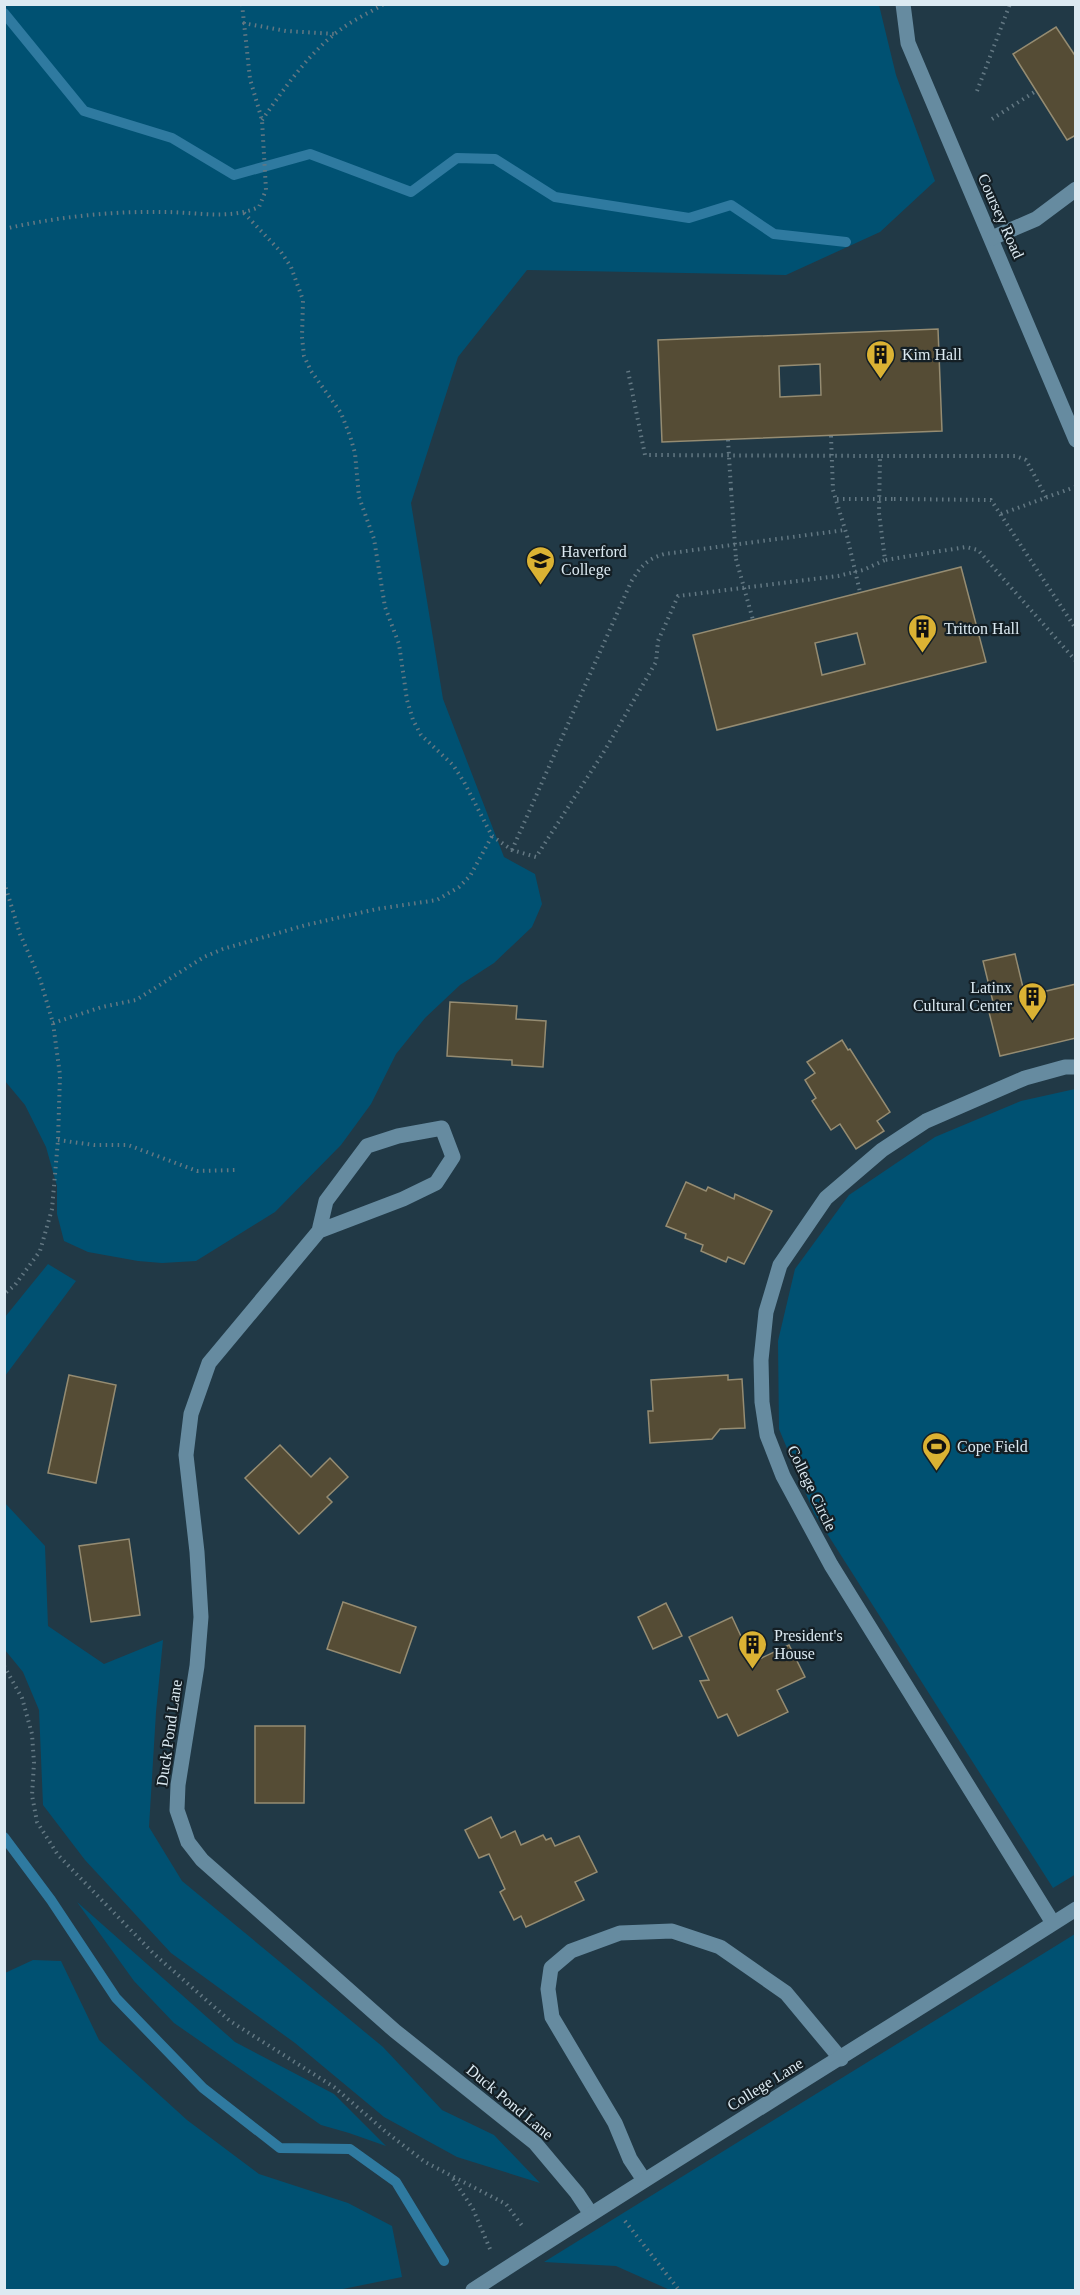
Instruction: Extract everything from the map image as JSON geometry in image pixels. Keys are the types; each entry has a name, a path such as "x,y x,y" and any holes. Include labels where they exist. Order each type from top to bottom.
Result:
{"street":[{"name":"Coursey Road","path":"903,4 908,43 940,124 992,238 1076,440"},
{"path":"992,238 1036,219 1076,189"},
{"name":"College Circle","path":"1053,1923 831,1565 793,1496 767,1435 762,1402 761,1360 766,1312 780,1265 826,1198 882,1150 926,1121 1025,1078 1076,1067"},
{"name":"Duck Pond Lane","path":"319,1231 403,1199 436,1183 453,1157 442,1128 398,1136 368,1146 326,1201 319,1231 209,1363 191,1414 186,1455 197,1552 201,1617 197,1666 178,1785 177,1810 188,1842 202,1860 395,2031 535,2143 577,2193 591,2214"},
{"name":"College Lane","path":"473,2290 610,2201 841,2059 1076,1909"},
{"path":"644,2180 630,2159 615,2123 552,2017 548,1989 551,1968 571,1951 620,1933 672,1931 720,1947 786,1993 841,2059"}],"path":[{"path":"4,229 40,221 108,214 244,213 259,207 266,190 262,120 250,79 242,4"},
{"path":"262,120 284,88 314,54 345,26 384,4"},
{"path":"977,91 1010,4"},
{"path":"243,23 286,31 336,34"},
{"path":"992,119 1036,91"},
{"path":"244,213 281,252 291,267 303,300 304,356 311,371 341,413 350,436 355,453 359,497 374,539 385,607 399,644 407,700 413,720 421,735 453,765 492,836 512,850 536,857 558,825 656,662 658,641 678,596 838,576 863,570 885,560 966,547 978,550 1076,661"},
{"path":"628,371 645,455 1016,456 1026,460 1046,497"},
{"path":"831,436 833,490 860,592"},
{"path":"728,440 734,545 753,620"},
{"path":"880,456 879,513 885,560"},
{"path":"1001,514 1075,487"},
{"path":"837,499 991,500 1076,628"},
{"path":"512,850 631,582 641,566 651,558 664,554 845,530"},
{"path":"53,1023 102,1007 136,1000 204,957 223,948 306,925 377,909 437,900 459,887 470,876 492,836"},
{"path":"4,882 20,934 40,979 53,1023 60,1075 58,1140 52,1209 40,1251 15,1285 4,1294"},
{"path":"58,1140 94,1145 128,1145 197,1171 236,1170"},
{"path":"4,1666 22,1698 32,1734 34,1763 32,1795 37,1822 58,1855 153,1953 230,2020 334,2087 425,2162 506,2204 524,2227 546,2242"},
{"path":"453,2178 473,2209 499,2274"},
{"path":"610,2201 679,2290"}],"shaded area":[{"path":"4,5 879,5 896,75 935,181 880,232 786,275 527,270 458,357 411,503 443,699 504,857 535,874 542,904 532,927 494,963 460,985 425,1018 396,1054 371,1104 341,1145 275,1212 196,1261 162,1263 138,1261 88,1252 64,1241 57,1214 57,1186 46,1147 25,1105 5,1081"},
{"name":"Cope Field","path":"1075,1089 1076,1874 1053,1888 814,1513 779,1429 778,1341 795,1269 849,1195 935,1137 1021,1101"},
{"path":"48,1264 76,1281 5,1376 5,1317"},
{"path":"5,1503 45,1546 48,1626 104,1664 163,1640 149,1827 182,1881 383,2047 442,2110 494,2135 540,2183 457,2157 384,2117 295,2043 171,1953 85,1860 43,1805 39,1710 23,1672 5,1650"},
{"path":"77,1902 235,2042 334,2094 386,2146 321,2125 174,2023 134,1981"},
{"path":"1075,1934 1075,2290 670,2290 616,2266 544,2262"},
{"path":"33,1960 61,1961 99,2040 187,2120 259,2174 348,2203 392,2226 402,2277 338,2290 5,2290 5,1973"}],"building":[{"path":"1056,27 1076,57 1076,135 1067,140 1013,54"},
{"name":"Kim Hall","path":"938,329 942,431 662,442 658,340","holes":["820,364 821,395 780,397 779,366"]},
{"name":"Tritton Hall","path":"961,567 986,662 717,730 693,635","holes":["857,633 865,664 822,675 815,643"]},
{"name":"Latinx Cultural Center","path":"1015,954 1025,996 1076,984 1076,1038 1000,1056 987,1004 993,1002 983,961"},
{"path":"450,1002 517,1006 516,1019 546,1021 543,1067 512,1065 512,1060 447,1056"},
{"path":"842,1040 890,1112 877,1121 884,1131 856,1149 840,1124 831,1130 812,1101 816,1098 805,1080 815,1073 807,1062"},
{"path":"686,1182 706,1191 708,1187 734,1199 735,1194 772,1211 744,1264 728,1257 726,1262 701,1251 703,1245 685,1238 686,1234 666,1226"},
{"path":"69,1375 116,1385 96,1483 48,1473"},
{"path":"728,1375 728,1380 742,1379 745,1428 720,1429 712,1439 650,1443 648,1411 653,1411 651,1380"},
{"path":"280,1445 311,1477 330,1458 348,1477 327,1497 332,1502 299,1534 245,1478"},
{"path":"129,1539 140,1615 91,1622 79,1546"},
{"path":"343,1602 416,1627 400,1673 327,1649"},
{"path":"666,1603 682,1636 653,1649 638,1617"},
{"name":"President's House","path":"732,1617 753,1662 789,1645 805,1677 777,1690 788,1712 738,1736 727,1714 718,1718 700,1681 709,1680 689,1637"},
{"path":"255,1726 305,1726 304,1803 255,1803"},
{"path":"491,1817 501,1838 515,1831 521,1845 543,1835 546,1840 551,1838 555,1846 579,1836 597,1872 575,1882 584,1900 526,1927 521,1916 514,1920 500,1892 505,1889 489,1854 479,1858 465,1830"}],"waterway":[{"path":"4,13 84,111 172,138 234,175 310,154 411,192 457,158 495,159 555,197 689,218 731,205 774,234 846,242"},
{"path":"4,1837 51,1900 116,1998 203,2088 280,2148 350,2149 396,2182 444,2261"}],"place":[{"name":"Kim Hall","path":"881,380"},
{"name":"Haverford College","path":"540,586"},
{"name":"Tritton Hall","path":"923,654"},
{"name":"Latinx Cultural Center","path":"1033,1022"},
{"name":"Cope Field","path":"936,1472"},
{"name":"President's House","path":"753,1670"}]}
